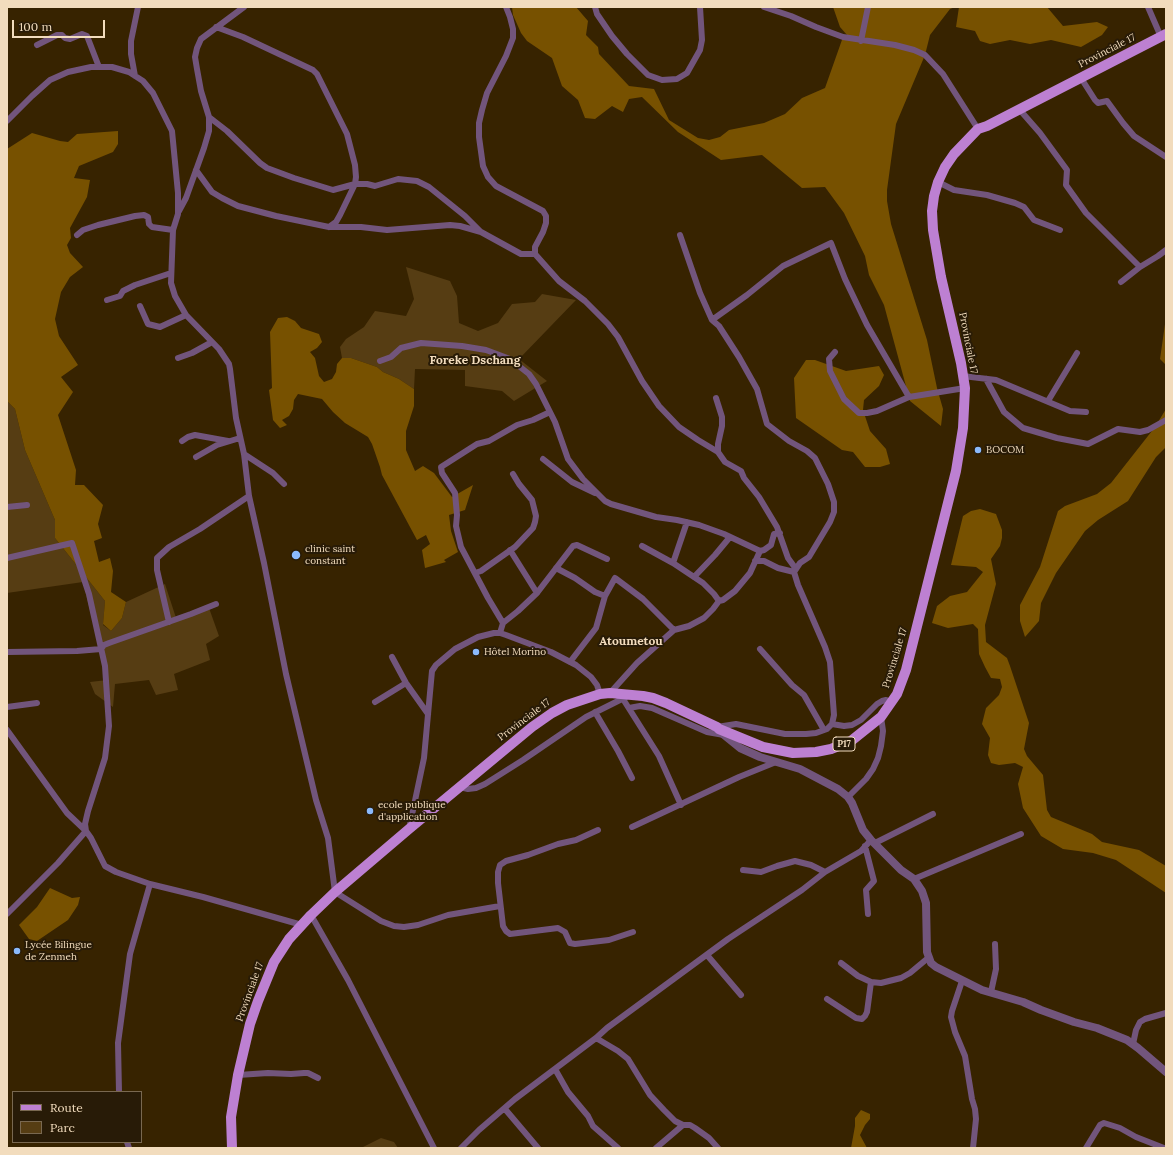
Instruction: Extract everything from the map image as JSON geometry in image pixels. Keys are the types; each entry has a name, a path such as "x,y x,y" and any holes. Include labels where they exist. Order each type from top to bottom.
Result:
{"main road":[{"name":"Provinciale 17","path":"232,1148 231,1117 238,1075 250,1024 274,962 289,939 335,892 409,829 552,713 567,705 605,693 653,698 720,730 763,747 794,753 816,752 831,749 851,741 881,717 897,694 906,670 956,471 963,428 965,388 957,342 933,230 932,211 938,182 945,167 954,154 978,129 1163,35"}],"street":[{"path":"135,76 131,54 131,41 138,7"},
{"path":"244,7 201,39 197,48 196,57 201,91 209,117 209,131 186,198 178,214 173,230 172,283 175,296 186,316 219,349 229,364 236,418 244,454 249,496 286,674 316,800 328,838 335,892 381,921 394,926 404,927 418,925 448,916 500,906"},
{"path":"506,7 513,29 513,38 506,56 487,93 479,123 480,151 483,166 488,177 496,186 543,211 546,216 546,223 543,232 534,247 535,254 559,280 608,324 618,337 642,381 659,406 679,427 718,452 725,462 741,471 744,478 768,511 780,533 788,558 795,570 830,662 834,716 832,724 824,730 806,734 785,734 736,724 720,730 707,732 652,708 640,706 629,708"},
{"path":"595,7 597,14 627,54 648,75 662,80 677,79 687,73 700,50 702,40 700,7"},
{"path":"764,7 843,37 895,45 914,50 925,55 943,74 978,129"},
{"path":"861,40 868,7"},
{"path":"1148,7 1163,35"},
{"path":"216,28 243,37 307,67 317,74 347,134 355,164 355,184 336,222 329,227"},
{"path":"37,45 57,35 62,35 65,38 70,39 82,34 87,36 99,67"},
{"path":"7,121 50,80 68,72 90,67 112,67 129,72 143,81 153,93 172,131 178,193 178,214"},
{"path":"1081,78 1098,103 1108,101 1134,136 1166,157"},
{"path":"1019,109 1040,133 1067,170 1066,185 1086,213 1140,268"},
{"path":"209,117 227,131 267,168 333,190 355,184 375,186 398,179 417,181 429,187 465,216 481,232"},
{"path":"196,170 212,192 222,198 238,206 276,216 329,227 387,230 450,225 471,228 521,254 535,254"},
{"path":"938,182 954,190 987,195 1015,203 1024,207 1034,220 1060,230"},
{"path":"77,235 83,230 144,215 148,217 149,224 152,227 173,230"},
{"path":"680,235 700,293 712,320 719,326 757,389 767,424 815,458 828,484 834,502 834,512 830,522 809,557 795,570"},
{"path":"712,320 747,295 782,266 831,243 845,278 867,325 909,397"},
{"path":"1121,282 1166,250"},
{"path":"107,300 120,296 123,291 135,285 172,273"},
{"path":"140,306 148,324 160,327 186,316"},
{"path":"178,358 192,353 212,342"},
{"path":"380,360 391,358 401,348 421,343 447,344 486,350 510,359 529,374 536,384 550,412 568,459 579,474 605,501 656,517 699,525 760,551"},
{"path":"835,352 829,359 830,371 844,399 859,413 867,413 877,410 909,397 965,388"},
{"path":"1048,401 1077,353"},
{"path":"963,376 996,380 1070,411 1086,412"},
{"path":"986,378 1004,412 1023,428 1057,438 1088,444 1118,429 1140,432 1148,430 1166,420"},
{"path":"716,398 722,417 718,452"},
{"path":"503,623 461,547 457,536 455,494 442,473 441,467 477,444 489,441 517,425 533,420 550,412"},
{"path":"182,441 195,435 228,441"},
{"path":"196,457 228,441 240,438"},
{"path":"244,454 273,473 284,484"},
{"path":"543,459 572,482 596,493"},
{"path":"475,573 481,571 510,550 533,528 536,516 532,500 513,474"},
{"path":"169,622 157,570 157,558 169,547 200,529 249,496"},
{"path":"7,507 27,504"},
{"path":"673,563 687,522"},
{"path":"409,829 424,758 432,671 436,665 455,649 478,637 500,633 551,652 570,662 591,677 605,693 674,630 689,626 704,618 719,601 723,600 743,582 750,573 760,551 771,544 774,534 780,533"},
{"path":"694,577 730,537"},
{"path":"7,558 72,543 89,594 105,666 109,726 105,758 88,811 85,824 86,831 58,863 7,914"},
{"path":"500,633 503,623 537,593 570,548 576,545 607,559"},
{"path":"642,546 673,563 703,583 719,601"},
{"path":"510,550 537,593"},
{"path":"755,561 764,561 778,568 795,570"},
{"path":"556,568 575,578 596,592 606,596"},
{"path":"570,662 596,628 606,596 615,578 643,599 674,630"},
{"path":"7,652 77,651 101,649 109,643 216,604"},
{"path":"760,649 792,685 804,695 824,730"},
{"path":"392,657 406,683 428,714"},
{"path":"376,702 406,683"},
{"path":"460,787 468,789 476,788 485,784 586,717 627,696 629,708 659,756 681,805"},
{"path":"832,724 844,726 852,725 861,720 882,701 886,700 892,703"},
{"path":"7,707 37,703"},
{"path":"595,712 632,778"},
{"path":"848,797 870,774 878,758 883,731 881,717"},
{"path":"7,730 67,813 86,831 105,866 116,872 150,884 203,897 302,925"},
{"path":"720,730 740,748 760,757 800,769 848,797 870,843 901,870 914,879 922,891 926,903 926,942 928,958 936,967 982,990 1023,1002 1074,1022 1097,1028 1127,1040 1165,1070"},
{"path":"632,826 681,805 739,777 776,762"},
{"path":"461,1148 479,1130 515,1099 596,1038 616,1021 728,939 802,890 825,872 861,851 870,843 933,814"},
{"path":"598,830 576,840 558,844 506,861 500,865 498,872 503,926 510,934 558,928 565,932 570,943 575,944 604,941 633,932"},
{"path":"914,879 1021,834"},
{"path":"868,914 866,890 874,881 870,843"},
{"path":"743,870 761,872 796,861 811,865 825,872"},
{"path":"119,1091 118,1043 130,954 150,884"},
{"path":"311,915 348,980 434,1148"},
{"path":"991,992 996,969 995,944"},
{"path":"707,955 740,995"},
{"path":"841,963 858,976 871,982 881,983 901,978 910,973 928,958"},
{"path":"962,980 952,1011 952,1017 955,1032 965,1056 975,1109 976,1119 973,1148"},
{"path":"827,998 856,1018 862,1019 867,1012 871,982"},
{"path":"1133,1044 1136,1030 1140,1022 1166,1013"},
{"path":"596,1038 623,1055 634,1069 650,1095 671,1117 684,1125 690,1125 695,1128 709,1138 718,1148"},
{"path":"555,1069 568,1092 588,1116 593,1126 618,1148"},
{"path":"238,1075 256,1073 308,1073 318,1078"},
{"path":"505,1109 538,1148"},
{"path":"1086,1148 1100,1125 1104,1123 1120,1128 1136,1137 1164,1148"},
{"path":"656,1148 684,1125"}],"green space":[{"path":"406,267 450,281 457,296 459,323 478,331 498,323 512,304 535,302 542,294 576,300 519,359 547,381 514,401 502,391 465,386 465,370 415,369 414,389 399,379 383,372 377,367 351,358 342,358 340,347 346,339 364,327 375,311 406,316 414,299"},
{"path":"7,401 15,409 25,450 55,520 55,538 105,601 103,625 111,631 122,618 126,602 165,584 177,621 209,608 219,636 206,644 210,660 174,674 178,690 156,695 149,680 115,684 113,707 95,694 90,682 107,680 83,582 7,593"},
{"path":"381,1138 394,1142 398,1148 361,1148"}],"shaded area":[{"path":"512,7 576,7 588,21 586,35 598,47 599,54 629,86 654,89 669,120 698,138 709,140 720,137 729,130 764,123 785,114 802,98 825,88 843,37 847,35 840,27 833,7 955,7 950,9 930,35 925,55 896,124 887,190 887,201 891,224 927,340 943,409 941,426 910,401 884,305 869,275 865,256 844,213 825,187 802,188 762,155 721,160 678,132 642,97 629,99 623,112 612,106 595,119 585,118 578,100 562,86 552,58 527,41 521,33 513,15"},
{"path":"959,7 1047,7 1063,26 1097,22 1108,27 1102,35 1081,47 1051,40 1030,44 1010,40 990,44 980,41 975,31 956,27"},
{"path":"118,131 118,144 113,152 79,166 74,178 90,180 87,197 70,228 71,238 67,245 70,253 83,267 70,277 61,292 55,319 59,336 78,365 61,377 73,392 58,415 76,470 75,485 84,485 103,505 98,524 102,538 94,541 99,562 110,558 113,571 111,592 126,602 122,618 111,631 103,624 105,601 55,538 55,520 25,450 15,409 7,401 7,149 32,133 68,142 77,134"},
{"path":"287,317 295,321 301,328 319,334 322,342 317,348 310,352 315,358 319,376 324,382 332,379 336,372 337,364 342,358 351,358 377,367 383,372 399,379 414,389 414,406 406,431 406,450 415,471 423,466 434,473 452,497 473,485 465,510 449,515 451,531 458,552 444,560 446,562 425,568 422,550 430,544 426,535 417,540 382,475 372,444 368,437 345,423 322,399 298,394 294,400 293,409 289,416 282,420 287,425 280,428 273,420 269,390 272,388 270,332 278,318"},
{"path":"1166,317 1166,365 1160,359"},
{"path":"806,360 815,360 846,371 879,366 884,375 879,386 864,400 863,410 870,431 886,449 890,464 880,467 865,467 853,452 842,450 796,418 794,378"},
{"path":"1166,409 1166,447 1156,457 1128,501 1098,520 1085,531 1056,573 1041,603 1039,621 1025,637 1020,621 1020,605 1040,567 1058,511 1065,506 1097,494 1111,483 1155,427"},
{"path":"980,509 996,514 1002,530 1000,546 991,559 996,584 985,625 986,642 1007,658 1010,666 1029,723 1024,749 1027,756 1043,775 1047,810 1051,817 1092,834 1102,842 1139,850 1166,866 1166,893 1116,860 1093,853 1063,849 1041,836 1023,808 1018,784 1023,767 1015,763 999,765 991,763 988,755 990,738 982,724 986,708 999,695 1002,687 1000,679 991,678 985,667 979,654 978,629 973,624 948,628 932,623 937,606 950,596 967,592 983,572 976,567 951,565 963,516 971,511"},
{"path":"50,888 72,898 80,897 78,905 68,920 37,941 29,939 19,925 37,907"},
{"path":"861,1110 870,1114 870,1119 860,1135 867,1148 851,1148 855,1118"}],"place":[{"name":"BOCOM","path":"978,450"},
{"name":"clinic saint constant","path":"296,555"},
{"name":"Hôtel Morino","path":"476,652"},
{"name":"ecole publique d'application","path":"370,811"},
{"name":"Lycée Bilingue de Zenmeh","path":"17,951"}],"district":[{"name":"Foreke Dschang","path":"475,361"},
{"name":"Atoumetou","path":"631,642"}]}
